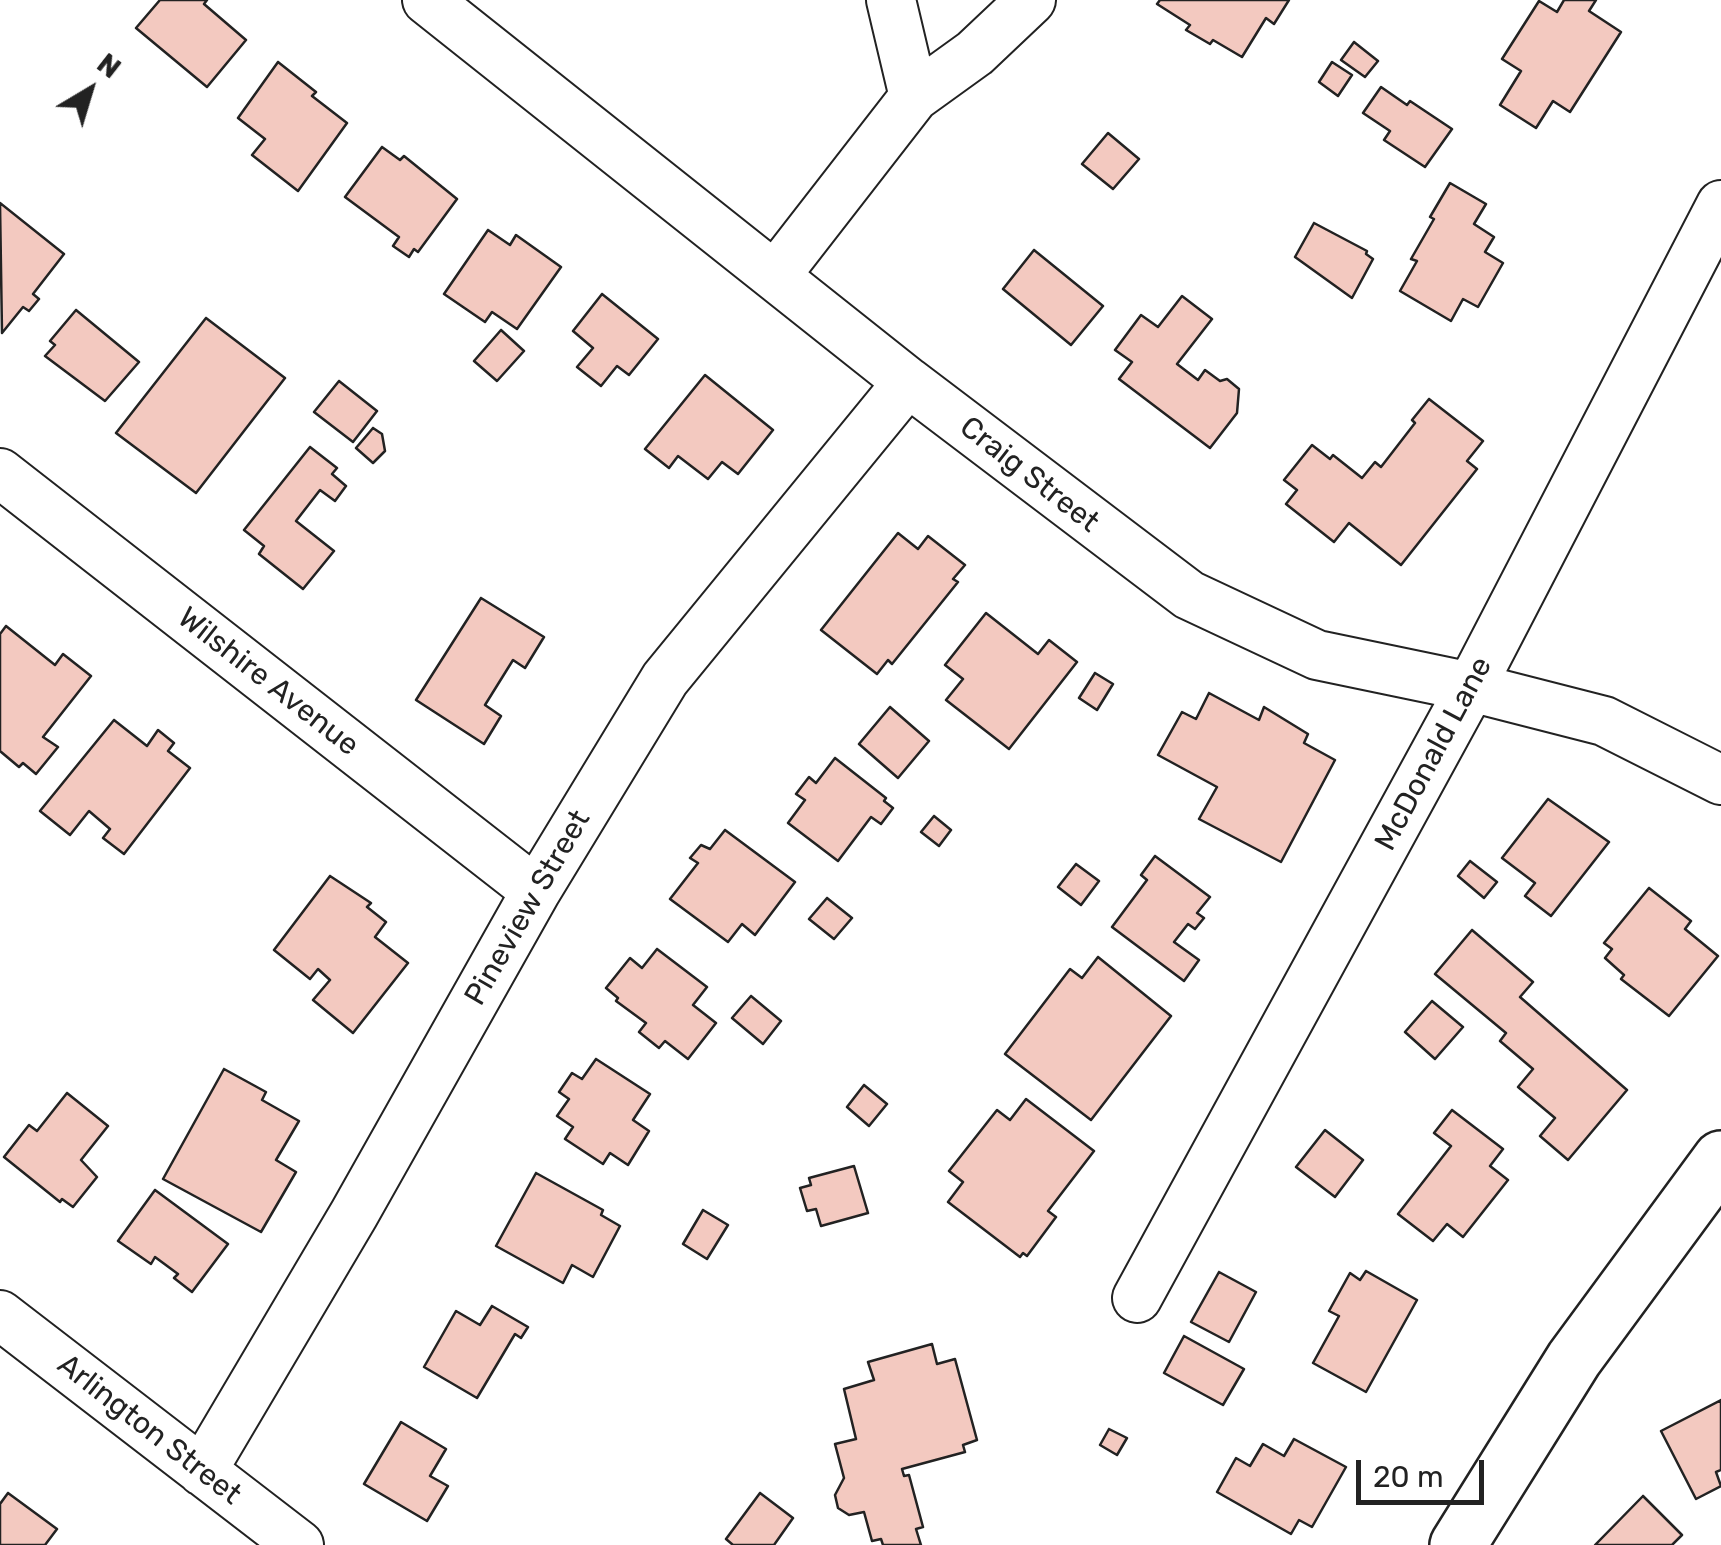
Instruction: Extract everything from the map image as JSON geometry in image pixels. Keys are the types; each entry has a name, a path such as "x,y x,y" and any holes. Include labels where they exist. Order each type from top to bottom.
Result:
{"main road":[{"path":"1458,1545 1574,1359 1721,1160"}],"street":[{"name":"Craig Street","path":"427,0 908,382 1188,594 1317,655 1471,687 1604,721 1721,780"},
{"path":"891,0 914,97"},
{"path":"774,276 914,97 975,53 1031,0"},
{"name":"McDonald Lane","path":"1137,1298 1471,687 1721,205"},
{"name":"Pineview Street","path":"202,1471 354,1214 536,892 665,678 908,382"},
{"name":"Wilshire Avenue","path":"0,473 536,892"},
{"name":"Arlington Street","path":"0,1315 299,1545"}],"building":[{"path":"160,0 207,0 204,4 246,40 207,87 136,28"},
{"path":"1160,0 1289,0 1274,24 1266,18 1242,57 1186,30 1190,25 1157,4"},
{"path":"1564,0 1596,0 1589,11 1621,32 1570,112 1553,101 1536,128 1500,105 1521,71 1502,59 1539,1 1557,12"},
{"path":"1354,42 1378,61 1365,77 1341,60"},
{"path":"278,62 347,123 298,191 252,155 265,139 238,118"},
{"path":"1332,62 1352,75 1338,96 1319,82"},
{"path":"1381,87 1452,129 1425,167 1384,140 1390,131 1363,113"},
{"path":"1108,133 1139,159 1113,189 1082,164"},
{"path":"382,147 400,160 404,156 457,199 418,252 414,249 409,257 393,246 399,237 345,197"},
{"path":"1450,183 1486,204 1474,224 1494,237 1485,252 1503,263 1478,307 1463,299 1451,321 1400,291 1417,261 1411,259 1434,219 1430,217"},
{"path":"0,203 64,254 33,294 39,299 29,311 23,307 2,333"},
{"path":"1314,223 1367,251 1373,259 1352,298 1295,257"},
{"path":"488,230 510,245 516,235 561,267 517,329 492,312 485,322 444,294"},
{"path":"1034,250 1103,306 1071,345 1003,289"},
{"path":"602,294 658,339 629,375 617,366 601,386 577,367 593,348 573,331"},
{"path":"1182,296 1212,319 1177,364 1198,380 1205,370 1239,389 1237,413 1210,448 1119,379 1132,362 1115,350 1141,315 1158,327"},
{"path":"76,310 139,362 105,401 45,356 55,345 50,341"},
{"path":"206,318 285,378 196,493 116,433"},
{"path":"501,330 524,351 497,381 474,361"},
{"path":"705,375 773,430 738,474 722,462 708,479 678,456 669,468 645,449"},
{"path":"339,381 377,411 353,442 314,412"},
{"path":"1429,399 1483,441 1467,461 1477,469 1401,565 1349,523 1334,542 1286,504 1297,490 1284,480 1312,445 1330,459 1333,455 1362,478 1375,462 1381,467"},
{"path":"373,428 382,434 385,451 373,463 356,448"},
{"path":"310,447 337,468 332,474 346,486 335,501 320,490 296,521 334,551 303,589 259,554 264,546 244,530"},
{"path":"898,533 918,549 928,536 965,565 953,579 958,582 892,664 888,660 877,674 821,630"},
{"path":"481,598 544,637 525,668 513,660 485,705 501,716 484,744 416,700"},
{"path":"986,613 1038,654 1049,640 1077,662 1009,749 946,700 963,679 945,665"},
{"path":"6,626 55,665 63,654 91,676 43,737 58,747 36,774 23,763 19,767 0,751 0,634"},
{"path":"1095,673 1113,684 1097,710 1079,698"},
{"path":"1209,693 1259,720 1264,707 1308,734 1304,743 1335,760 1281,862 1199,819 1217,787 1158,755 1182,712 1196,719"},
{"path":"890,707 929,741 898,778 859,744"},
{"path":"114,720 147,746 158,730 174,743 168,751 190,768 124,854 103,838 110,829 89,811 70,835 40,811"},
{"path":"835,758 886,798 884,801 893,808 881,824 871,817 838,861 788,823 805,800 796,794 809,777 816,783"},
{"path":"1548,799 1609,842 1551,916 1525,896 1535,883 1502,858"},
{"path":"934,816 951,830 939,846 921,832"},
{"path":"725,830 795,882 755,935 742,924 728,942 670,899 698,863 690,858 701,845 710,849"},
{"path":"1155,856 1210,897 1197,913 1204,918 1195,929 1188,924 1174,942 1199,960 1184,981 1112,927 1147,880 1141,875"},
{"path":"1470,861 1497,882 1484,898 1458,876"},
{"path":"1076,864 1099,881 1081,905 1058,887"},
{"path":"330,876 371,903 367,907 386,922 375,937 408,963 353,1033 313,1000 330,980 318,969 310,979 274,950"},
{"path":"1649,888 1691,921 1685,929 1718,956 1669,1016 1621,979 1624,975 1605,958 1612,949 1604,943"},
{"path":"827,898 852,918 834,939 809,919"},
{"path":"1472,930 1533,982 1520,997 1627,1090 1568,1160 1540,1136 1555,1118 1518,1087 1533,1069 1500,1041 1506,1033 1435,974"},
{"path":"657,949 707,987 693,1005 716,1023 688,1059 665,1041 659,1048 639,1032 646,1023 616,1001 618,998 606,988 630,958 642,968"},
{"path":"1098,957 1171,1016 1091,1120 1005,1054 1070,969 1082,978"},
{"path":"751,996 781,1021 763,1044 732,1018"},
{"path":"1432,1001 1463,1027 1435,1059 1405,1032"},
{"path":"596,1059 650,1094 633,1120 649,1131 628,1165 610,1153 603,1164 565,1139 573,1127 557,1116 569,1099 559,1092 572,1073 582,1079"},
{"path":"224,1069 266,1092 262,1100 299,1121 276,1160 296,1172 261,1232 163,1179"},
{"path":"864,1085 887,1104 869,1126 847,1107"},
{"path":"67,1093 108,1126 81,1160 97,1177 73,1207 62,1199 60,1202 4,1157 29,1125 37,1131"},
{"path":"1026,1099 1094,1151 1048,1211 1056,1217 1027,1256 1023,1253 1020,1257 948,1202 963,1182 949,1171 997,1110 1010,1120"},
{"path":"1452,1110 1503,1149 1490,1166 1508,1180 1463,1237 1447,1224 1433,1241 1398,1214 1451,1146 1434,1133"},
{"path":"1325,1130 1363,1160 1335,1197 1296,1167"},
{"path":"854,1166 868,1213 821,1226 816,1209 807,1211 800,1188 811,1185 809,1178"},
{"path":"536,1173 603,1210 601,1215 620,1226 593,1277 572,1265 563,1283 496,1246"},
{"path":"155,1190 228,1244 192,1292 174,1278 178,1274 155,1257 151,1264 118,1241"},
{"path":"703,1210 728,1225 707,1259 683,1244"},
{"path":"1366,1271 1417,1300 1366,1392 1313,1363 1339,1316 1329,1311 1350,1273 1360,1280"},
{"path":"1219,1272 1256,1292 1229,1342 1191,1322"},
{"path":"492,1306 528,1327 521,1338 515,1334 477,1398 424,1367 456,1311 480,1325"},
{"path":"1184,1336 1244,1369 1223,1405 1164,1373"},
{"path":"932,1344 937,1364 955,1359 977,1440 963,1445 965,1452 902,1469 904,1476 909,1475 923,1527 916,1529 921,1545 883,1545 881,1539 872,1541 864,1512 849,1515 838,1508 835,1495 844,1478 835,1444 856,1439 844,1389 874,1380 868,1362"},
{"path":"1721,1400 1721,1470 1716,1472 1721,1486 1696,1499 1661,1431"},
{"path":"401,1422 446,1449 430,1476 448,1486 427,1521 364,1484"},
{"path":"1109,1429 1127,1438 1117,1455 1100,1445"},
{"path":"1294,1439 1346,1467 1312,1527 1299,1520 1291,1534 1217,1492 1236,1458 1250,1466 1263,1444 1284,1456"},
{"path":"8,1493 57,1529 45,1545 0,1545 0,1504"},
{"path":"760,1493 793,1518 774,1545 733,1545 726,1539"},
{"path":"1643,1496 1682,1535 1672,1545 1595,1545"}]}
